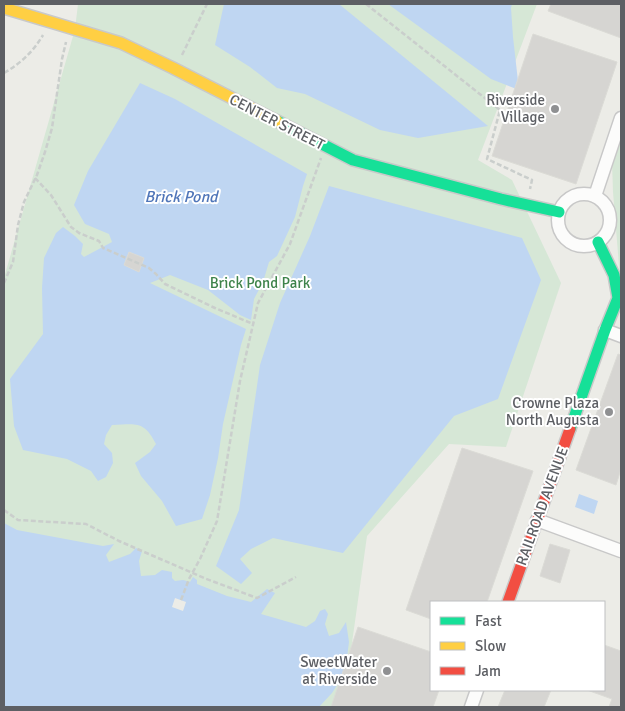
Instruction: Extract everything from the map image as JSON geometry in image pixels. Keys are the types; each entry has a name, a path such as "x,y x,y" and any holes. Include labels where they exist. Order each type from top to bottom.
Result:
{"street":[{"name":"CENTER STREET","path":"4,8 121,43 353,160 501,199 559,212"},
{"path":"595,196 621,118"},
{"path":"578,194 595,196 602,201 610,216 610,225 606,233 601,241 585,246 569,242 559,228 559,212 563,204 578,194"},
{"name":"RAILROAD AVENUE","path":"508,601 605,330 620,299 614,275 598,242"},
{"path":"605,330 621,336"},
{"path":"537,520 621,551"},
{"path":"471,707 477,691"}],"path":[{"path":"181,56 207,4"},
{"path":"366,4 500,110 487,159 532,180 530,189"},
{"path":"4,73 19,64 38,44 45,31"},
{"path":"4,284 13,262 18,225 24,202 45,152 52,128 62,59 67,39"},
{"path":"181,600 217,521 240,381 258,303 290,244 323,152"},
{"path":"35,178 52,195 71,227 79,233 99,241 103,248 149,268 165,284 253,324"},
{"path":"4,510 18,520 86,524 119,541 192,573 257,598 296,577"}],"green space":[{"name":"Brick Pond Park","path":"78,4 537,4 478,160 512,180 561,283 506,447 449,444 367,536 343,707 4,707 4,278 75,29"},
{"path":"621,140 621,279 612,162"}],"water":[{"path":"224,4 339,4 488,126 418,138 380,130 305,94 277,88 250,67 215,45"},
{"path":"388,4 512,4 513,37 519,90 491,79"},
{"name":"Brick Pond","path":"140,83 175,99 307,174 295,217 277,256 269,262 263,282 254,299 251,320 240,315 208,290 170,275 150,283 246,329 223,424 210,495 202,519 176,526 162,501 141,476 135,463 150,452 156,444 152,436 143,427 133,424 112,425 106,435 104,444 112,453 113,463 106,477 98,481 91,471 67,459 23,450 14,426 10,379 43,334 42,288 44,258 56,233 63,227 75,236 83,244 81,254 84,257 112,242 109,234 85,224 74,205 88,171"},
{"path":"329,186 522,238 541,280 498,399 454,416 343,553 273,538 251,549 240,559 252,573 241,584 216,566 239,510 260,365 280,303 310,236"},
{"path":"579,494 598,501 594,514 575,507"},
{"path":"4,523 17,530 103,546 114,544 106,555 109,562 130,554 136,548 142,551 139,561 141,576 155,575 162,570 172,572 172,578 175,581 183,580 190,582 193,577 197,580 197,584 227,596 251,602 267,589 275,593 261,614 306,627 315,621 320,611 325,609 328,614 325,624 329,636 339,633 346,622 349,642 345,673 332,693 319,707 4,707"}],"pier":[{"path":"175,598 186,602 183,611 172,607"}],"building":[{"path":"551,4 621,4 621,38 548,11"},
{"name":"Riverside Village","path":"533,34 617,62 576,184 492,156"},
{"path":"129,252 144,258 139,272 124,265"},
{"name":"Crowne Plaza North Augusta","path":"618,354 621,355 621,469 616,485 576,470"},
{"path":"462,448 533,471 487,601 430,601 430,619 406,610"},
{"path":"550,544 570,550 560,583 540,576"},
{"name":"SweetWater at Riverside","path":"358,627 430,652 430,691 439,691 433,707 331,707"},
{"path":"605,645 621,651 621,707 609,707 612,699 590,691 605,691"},
{"path":"505,691 551,691 544,707 498,707"}],"traffic: fast":[{"path":"277,121 353,160 501,199 559,212"},
{"path":"570,429 618,298 614,275 598,242"}],"traffic: slow":[{"path":"4,8 121,43 277,121"}],"traffic: jam":[{"path":"508,601 570,429"}],"place":[{"name":"Riverside Village","path":"555,109"},
{"name":"Crowne Plaza North Augusta","path":"609,412"},
{"name":"SweetWater at Riverside","path":"387,671"}]}
